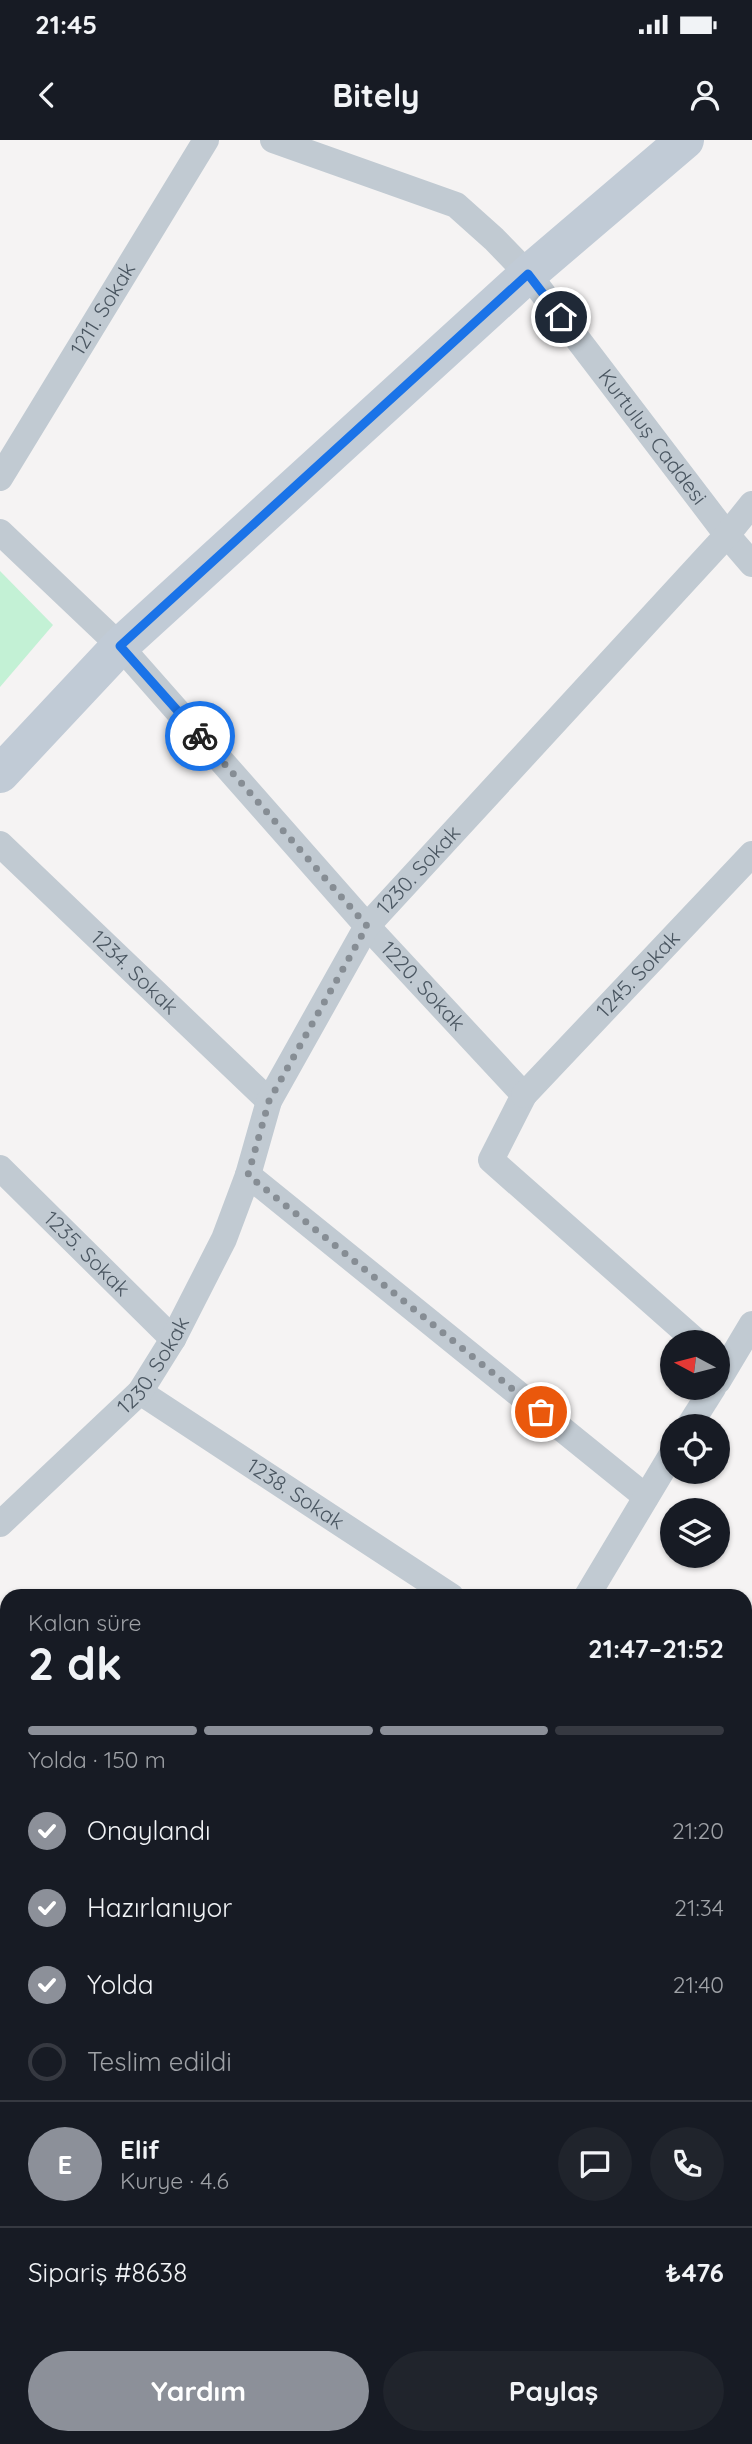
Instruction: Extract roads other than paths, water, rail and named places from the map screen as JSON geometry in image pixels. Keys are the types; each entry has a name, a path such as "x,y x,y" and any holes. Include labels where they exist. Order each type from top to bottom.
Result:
{"main road":[{"path":"0,774 120,646 528,274 685,140"}],"street":[{"name":"1211. Sokak","path":"0,478 206,140"},
{"name":"Kurtuluş Caddesi","path":"273,140 456,205 528,274 727,536 752,564"},
{"name":"1230. Sokak","path":"0,1524 140,1392 173,1339 224,1239 248,1175 269,1101 367,926 727,536 752,504"},
{"name":"1220. Sokak","path":"0,532 120,646 367,926 524,1095"},
{"name":"1234. Sokak","path":"0,844 269,1101"},
{"name":"1245. Sokak","path":"524,1095 752,854"},
{"path":"524,1095 491,1160 683,1330"},
{"name":"1235. Sokak","path":"0,1168 173,1339"},
{"path":"248,1175 646,1497"},
{"path":"730,1356 752,1324"},
{"name":"1238. Sokak","path":"140,1392 440,1589"},
{"path":"591,1589 660,1474"}]}
